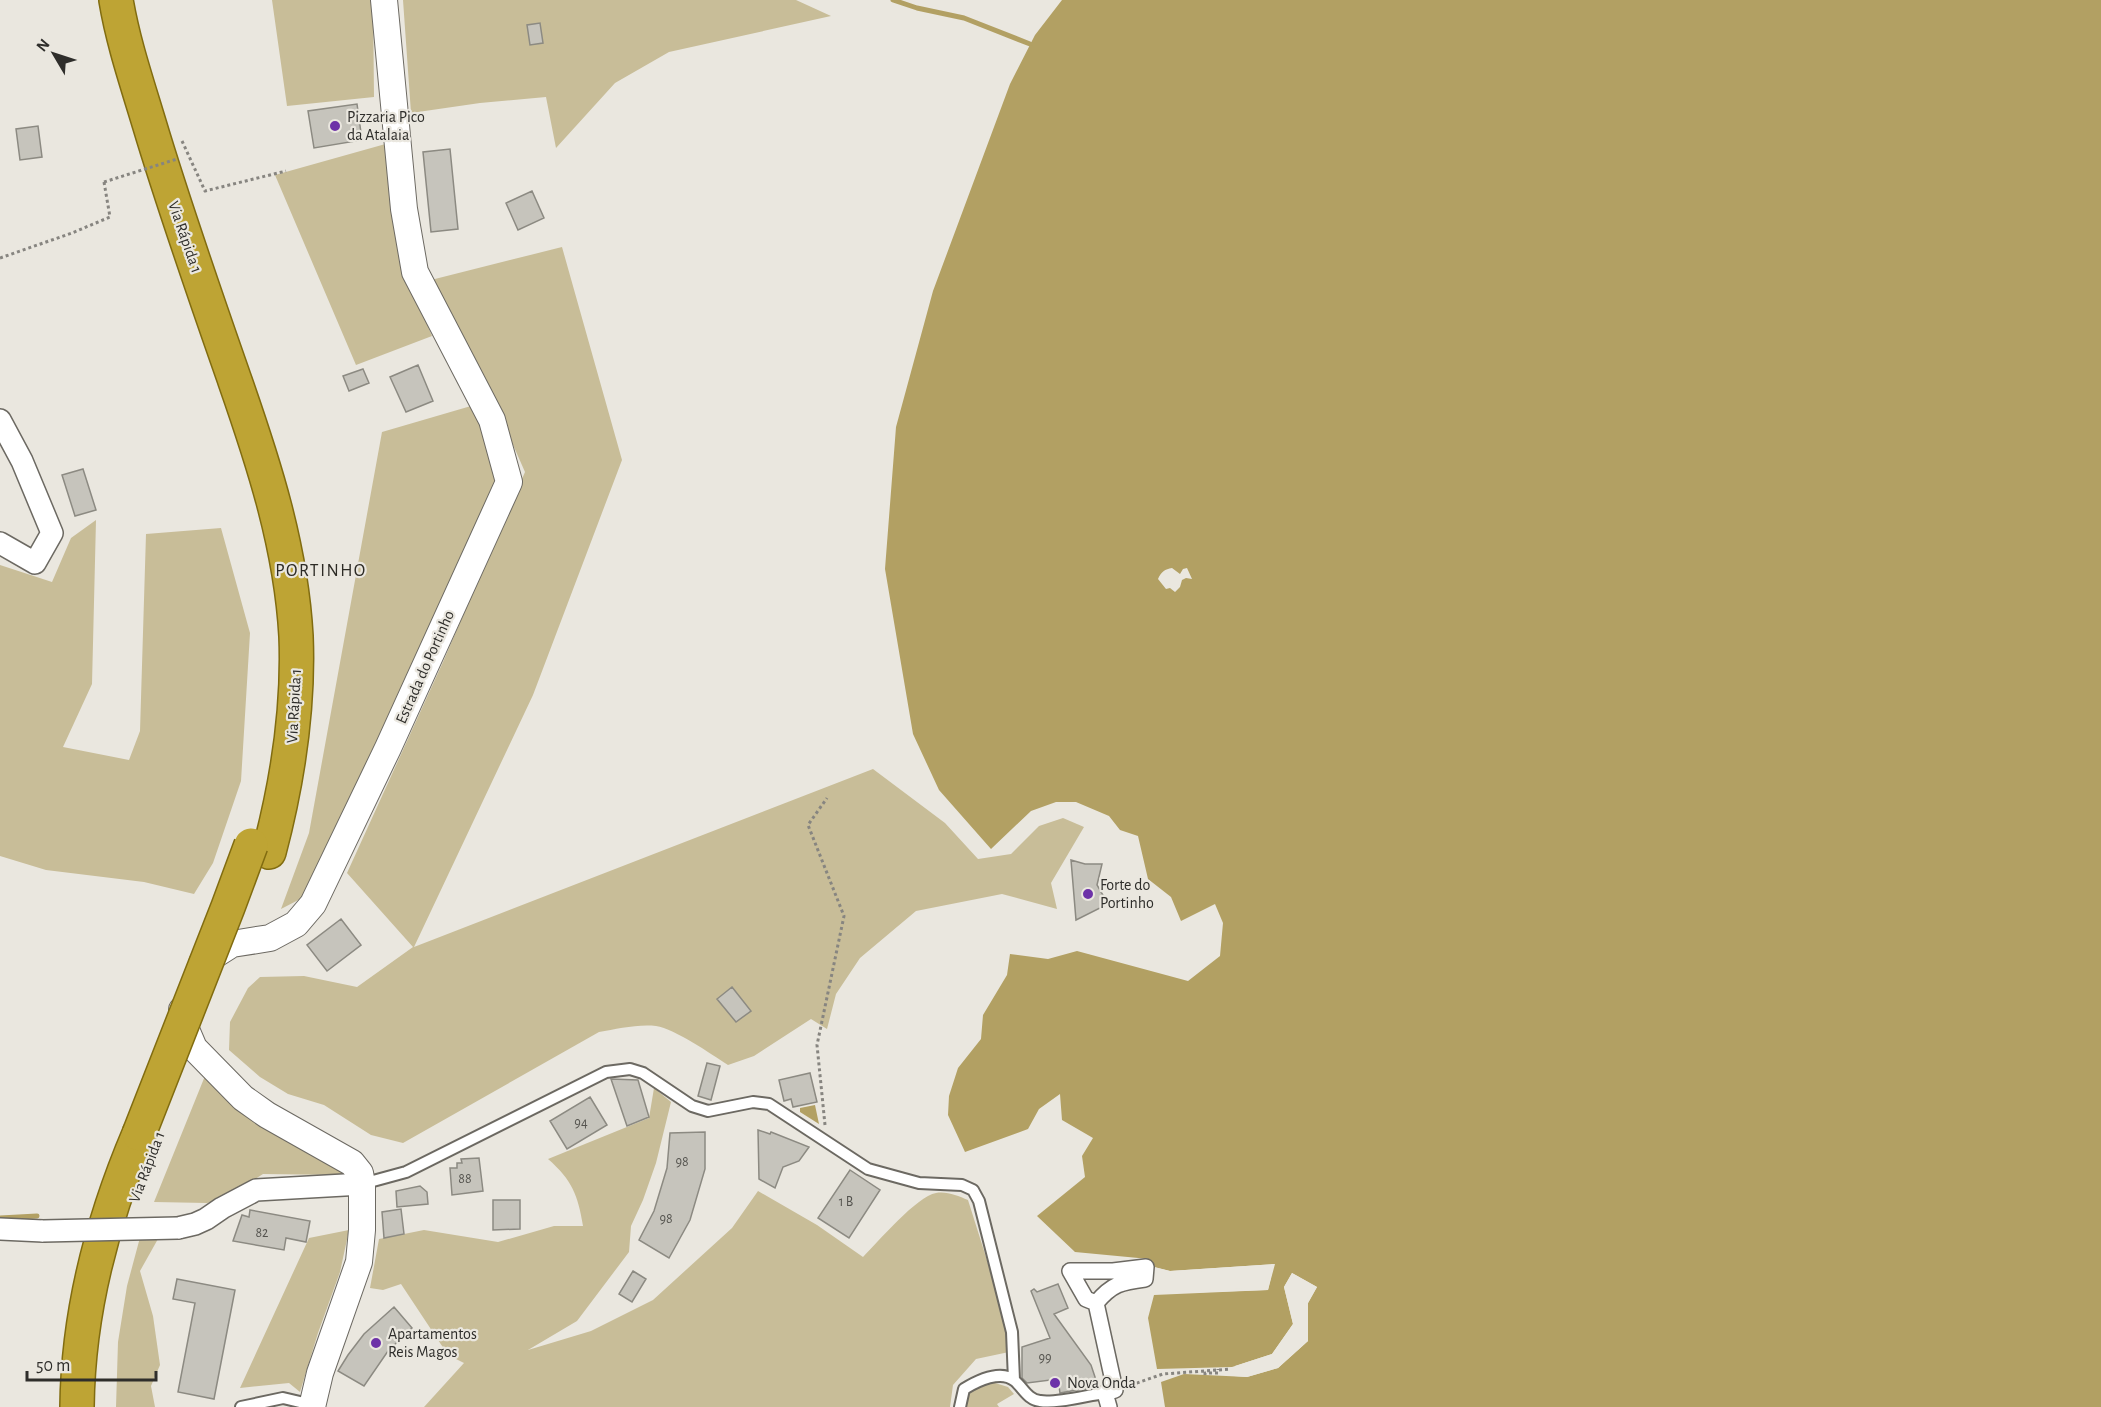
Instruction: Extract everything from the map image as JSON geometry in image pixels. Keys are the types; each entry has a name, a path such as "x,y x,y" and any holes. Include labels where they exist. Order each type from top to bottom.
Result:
{"highway":[{"name":"Via Rápida 1","path":"96,0 114,78 148,191 244,471 260,529 269,578 275,637 276,684 260,848"},
{"name":"Via Rápida 1","path":"97,1407 100,1353 115,1266 148,1137 228,907 260,848 284,794 297,688 292,593 281,527 264,464 169,191 134,75 116,0"},
{"name":"Via Rápida 1","path":"77,1407 80,1349 92,1275 112,1203 148,1137"}],"street":[{"name":"Estrada do Portinho","path":"362,1184 360,1173 352,1163 267,1115 243,1098 194,1048 182,1020 182,989 197,966 232,944 270,938 296,924 313,904 388,748 509,482 492,420 415,272 404,209 384,0"},
{"path":"0,420 22,461 52,533 35,563 0,543"},
{"path":"0,1229 178,1228 206,1219 256,1190 362,1184 359,1262 320,1373 312,1406"},
{"path":"1096,1304 1109,1397"}],"lane":[{"path":"362,1184 406,1172 606,1072 630,1069 643,1072 692,1106 708,1111 753,1102 769,1104 868,1169 919,1183 962,1185 973,1190 979,1201 1012,1332 1014,1380"},
{"path":"960,1407 963,1389 982,1378 1004,1377 1014,1380 1037,1404 1109,1397"},
{"path":"241,1407 283,1398 312,1406"}],"path":[{"path":"181,138 205,192 286,171"},
{"path":"0,258 110,217 104,182 177,159"},
{"path":"827,798 808,825 844,916 817,1045 827,1141"},
{"path":"1205,1375 1205,1373 1218,1373 1218,1369"},
{"path":"1109,1397 1163,1374 1231,1369"}],"shaded area":[{"path":"272,0 373,0 374,97 287,106"},
{"path":"403,0 796,0 831,16 669,52 615,83 556,148 546,97 480,103 411,113"},
{"path":"1062,0 2101,0 2101,1407 1165,1407 1161,1382 1184,1374 1247,1377 1278,1368 1308,1341 1308,1303 1317,1287 1292,1273 1284,1287 1293,1324 1272,1354 1232,1367 1157,1369 1148,1318 1154,1295 1268,1290 1274,1264 1170,1271 1150,1266 1149,1259 1075,1252 1037,1216 1085,1177 1082,1156 1093,1138 1062,1120 1060,1094 1039,1109 1028,1129 965,1152 948,1115 949,1096 958,1068 981,1039 983,1015 1007,975 1010,954 1048,959 1077,951 1188,981 1220,956 1223,923 1215,904 1181,921 1171,897 1148,879 1138,836 1120,830 1109,816 1076,802 1056,802 1031,811 991,849 939,790 913,734 885,569 896,427 933,291 1010,84 1035,35","holes":["1170,568 1180,574 1183,569 1187,568 1192,579 1182,580 1175,592 1170,588 1166,589 1158,579 1165,570"]},
{"path":"389,143 402,267 432,336 356,365 275,175"},
{"path":"562,247 622,460 533,695 414,947 873,769 945,823 978,859 1011,854 1039,826 1063,818 1084,827 1051,883 1057,909 1002,894 916,911 860,958 836,994 827,1029 811,1019 754,1056 728,1065 664,1028 634,1026 599,1032 403,1143 371,1135 324,1105 288,1094 260,1077 229,1050 230,1022 248,988 260,977 304,976 357,987 413,947 347,873 443,662 525,472 480,370 427,281"},
{"path":"471,406 485,421 498,485 306,896 281,909 309,833 382,432"},
{"path":"96,520 92,684 63,747 129,760 140,731 146,534 221,528 250,633 241,781 213,863 194,894 144,882 46,870 0,856 0,565 52,582 71,538"},
{"path":"207,1071 347,1171 343,1175 263,1174 225,1198 207,1203 154,1202"},
{"path":"654,1088 671,1102 656,1163 631,1226 629,1252 577,1321 528,1350 591,1331 653,1300 732,1228 758,1191 817,1225 863,1257 909,1211 928,1196 944,1193 968,1200 1009,1330 1009,1352 976,1359 953,1385 950,1407 424,1407 464,1363 448,1355 401,1284 383,1290 370,1288 379,1239 424,1230 498,1242 554,1226 583,1226 573,1189 563,1174 548,1159 649,1118"},
{"path":"815,1105 819,1124 800,1112 800,1108"},
{"path":"142,1230 163,1230 140,1271 153,1316 160,1365 151,1386 155,1407 116,1407 118,1342 127,1286"},
{"path":"349,1230 340,1272 300,1392 289,1383 240,1388 309,1238"},
{"path":"992,1382 1008,1387 1014,1394 997,1404 999,1407 965,1407 971,1390"}],"pier":[{"path":"1275,1264 1268,1290 1152,1294 1154,1292 1266,1287 1271,1267 1170,1274 1149,1269 1150,1266 1170,1271"},
{"path":"1292,1273 1317,1287 1308,1303 1308,1341 1278,1368 1247,1377 1234,1376 1234,1373 1247,1374 1277,1365 1305,1340 1305,1303 1313,1288 1293,1277 1287,1287 1295,1325 1274,1356 1235,1369 1235,1366 1272,1354 1293,1324 1284,1287"}],"building":[{"path":"540,23 543,43 530,45 527,25"},
{"name":"Pizzaria Pico da Atalaia","path":"357,104 362,140 314,148 308,111"},
{"path":"38,126 42,157 20,160 16,129"},
{"path":"450,149 458,229 431,232 423,152"},
{"path":"532,191 544,218 518,230 506,203"},
{"path":"418,365 433,401 406,412 390,377"},
{"path":"363,369 369,383 349,391 343,376"},
{"path":"83,469 96,510 75,516 62,475"},
{"name":"Forte do Portinho","path":"1071,860 1085,864 1102,864 1097,885 1108,904 1076,920"},
{"path":"341,919 361,945 327,971 307,945"},
{"path":"732,987 751,1011 736,1022 717,999"},
{"path":"707,1063 720,1066 711,1100 698,1096"},
{"path":"810,1073 817,1102 793,1107 791,1099 784,1101 779,1080"},
{"path":"611,1079 638,1080 649,1117 627,1126"},
{"path":"590,1097 607,1125 567,1149 550,1121"},
{"path":"758,1130 770,1134 771,1132 809,1147 799,1161 783,1167 775,1188 759,1179"},
{"path":"705,1132 705,1169 690,1220 669,1258 639,1240 654,1211 667,1168 670,1133"},
{"path":"479,1158 483,1191 452,1195 450,1168 457,1168 457,1163 462,1163 461,1159"},
{"path":"850,1170 880,1190 849,1238 818,1218"},
{"path":"420,1186 427,1192 428,1204 397,1207 396,1191"},
{"path":"493,1200 520,1200 520,1229 493,1230"},
{"path":"401,1209 404,1234 384,1238 382,1212"},
{"path":"250,1210 310,1221 306,1242 286,1238 284,1250 233,1241 242,1215 249,1217"},
{"path":"633,1271 646,1279 632,1302 619,1294"},
{"path":"177,1279 235,1290 214,1399 178,1392 195,1303 173,1299"},
{"path":"1058,1284 1068,1308 1054,1314 1091,1365 1098,1386 1060,1393 1058,1379 1027,1383 1022,1378 1022,1347 1050,1338 1031,1291 1034,1289 1037,1292"},
{"name":"Apartamentos Reis Magos","path":"394,1307 412,1328 388,1351 364,1386 338,1371 364,1334"}],"waterway":[{"path":"893,0 917,8 964,18 1030,44"},
{"path":"0,1218 37,1216"}],"place":[{"name":"Pizzaria Pico da Atalaia","path":"335,126"},
{"name":"Forte do Portinho","path":"1088,894"},
{"name":"Apartamentos Reis Magos","path":"376,1343"},
{"name":"Nova Onda","path":"1055,1383"}],"district":[{"name":"PORTINHO","path":"321,571"}]}
